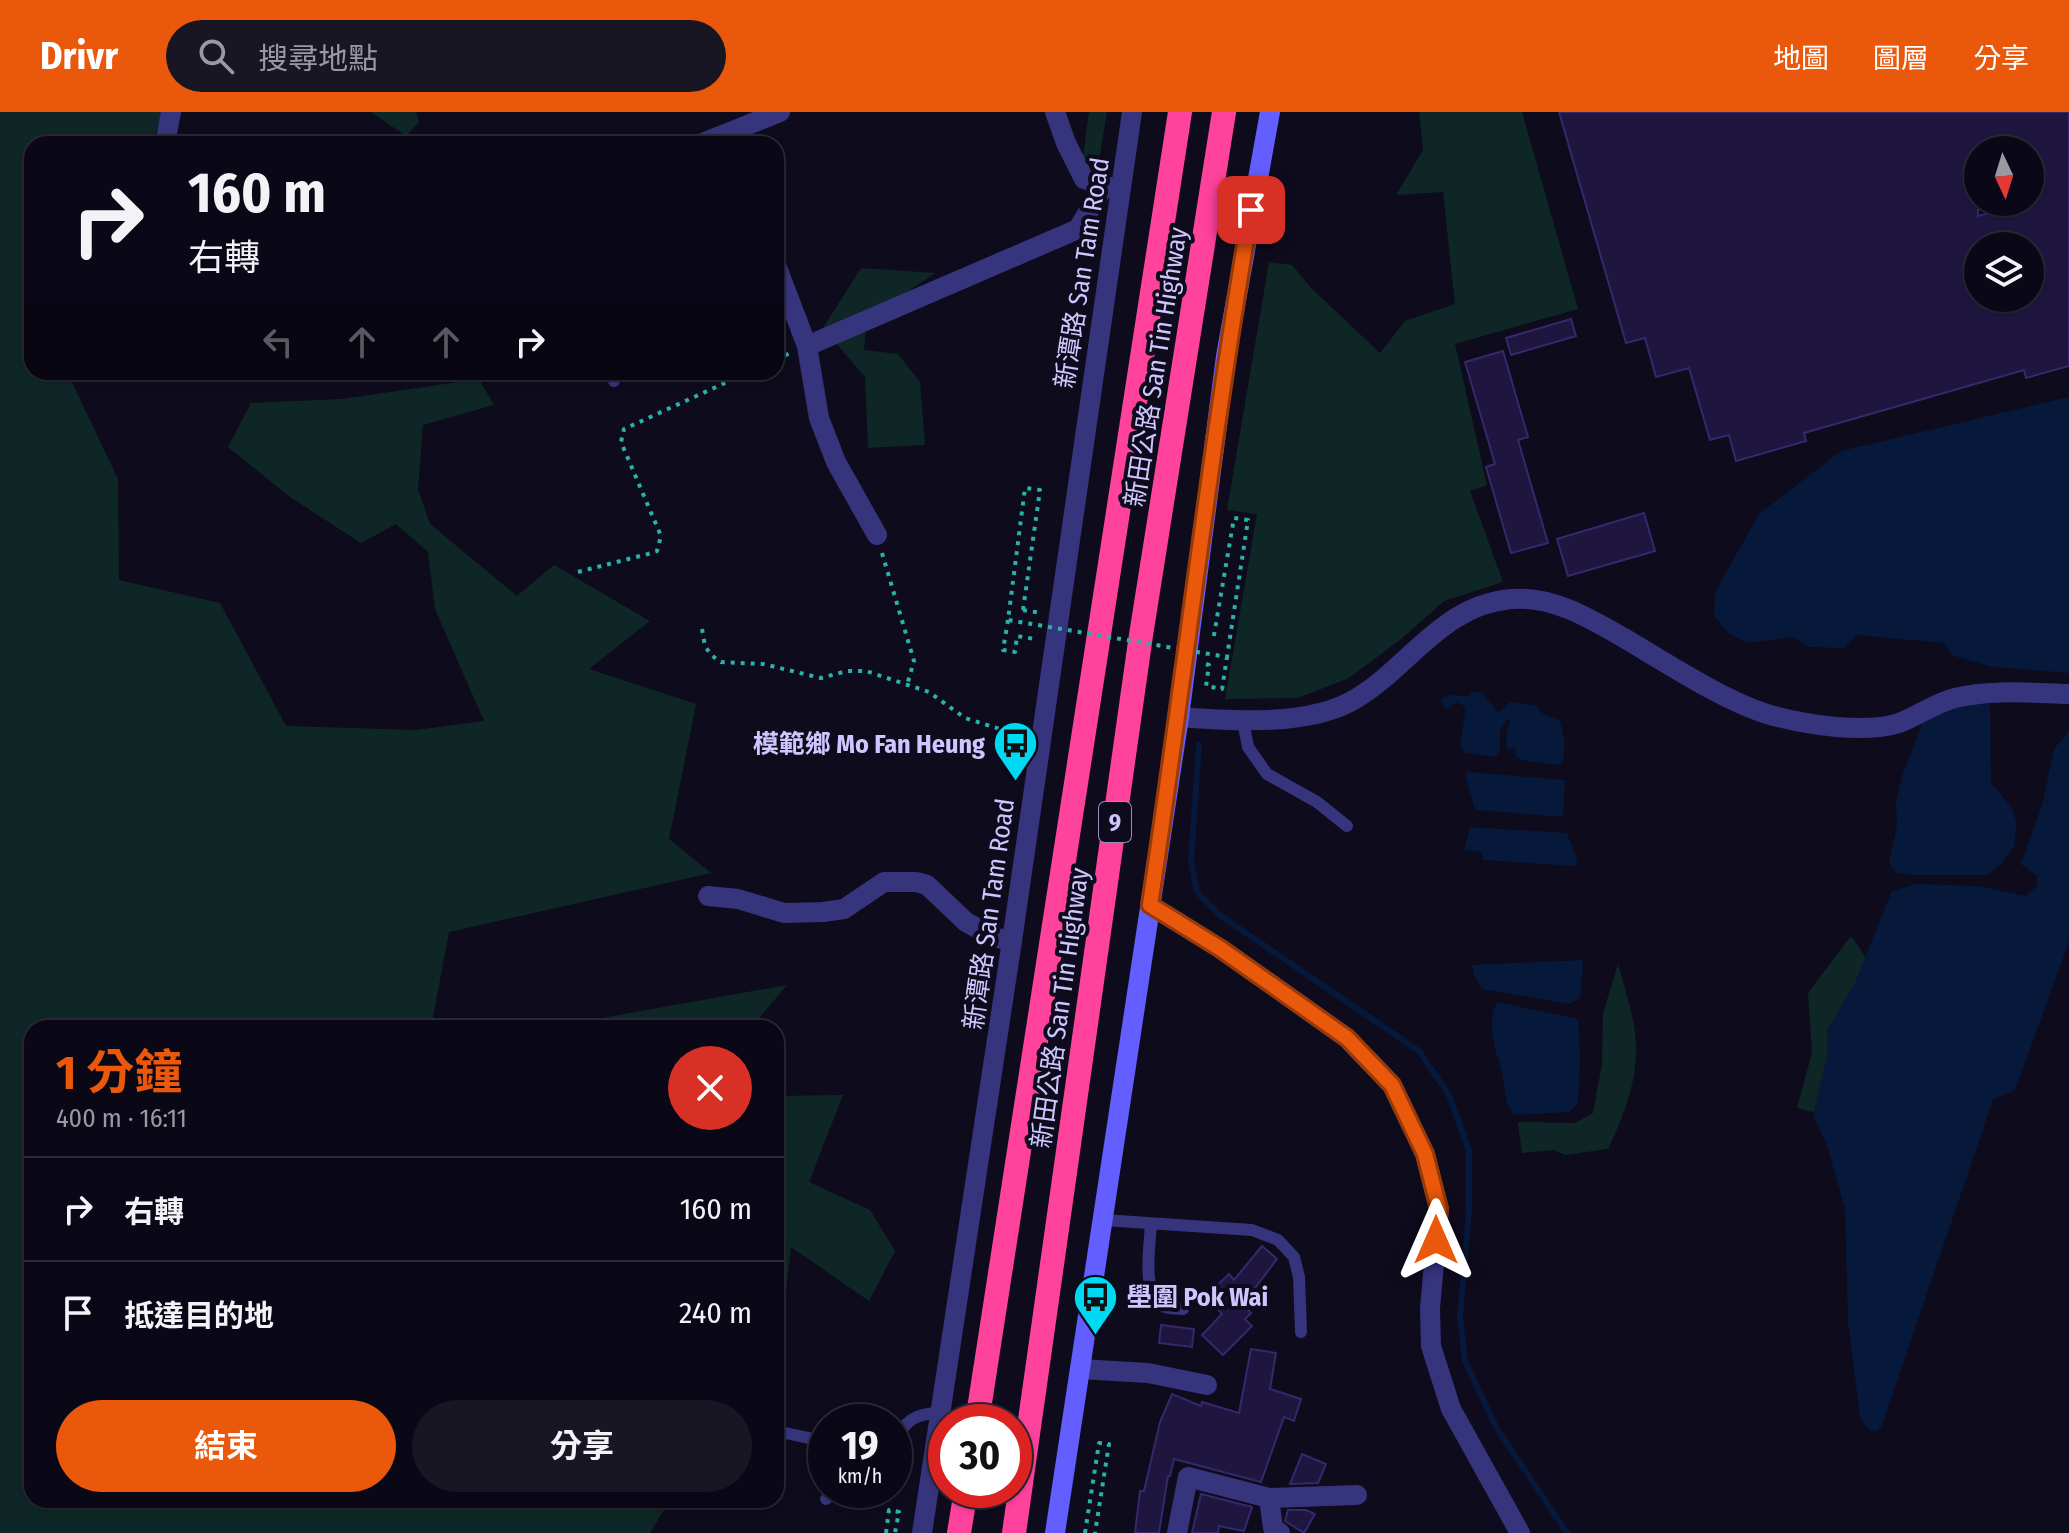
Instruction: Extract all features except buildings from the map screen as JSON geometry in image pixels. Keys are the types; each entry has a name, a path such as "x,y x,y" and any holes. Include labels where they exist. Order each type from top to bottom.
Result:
{"highway":[{"name":"新田公路 San Tin Highway","path":"980,1404 1180,112"},
{"name":"新田公路 San Tin Highway","path":"1014,1533 1141,635 1224,112"},
{"path":"959,1533 963,1508"}],"main road":[{"path":"1055,1533 1179,717 1226,356 1270,112"}],"street":[{"path":"166,136 171,112"},
{"path":"730,136 780,112"},
{"path":"807,346 1078,229 1112,187 1084,179 1055,112"},
{"name":"新潭路 San Tam Road","path":"941,1404 1012,941 1112,187 1132,112"},
{"path":"784,286 807,346 819,418 836,462 877,535"},
{"path":"1179,717 1243,721 1317,713 1355,699 1400,664 1432,633 1464,614 1498,601 1533,598 1590,619 1738,702 1773,716 1832,726 1872,727 1900,723 1951,699 1984,693 2069,694"},
{"path":"708,896 738,899 784,913 823,912 844,909 884,882 916,882 927,885 966,922 993,937 1012,941"},
{"path":"1150,905 1221,949 1347,1038 1392,1085 1425,1154 1439,1209 1430,1308 1431,1346 1451,1409 1520,1533"},
{"path":"1080,1369 1148,1373 1207,1385"},
{"path":"1177,1533 1188,1477 1269,1498 1357,1495"},
{"name":"新潭路 San Tam Road","path":"922,1533 928,1493"},
{"path":"1269,1498 1273,1528 1280,1533"}],"lane":[{"path":"1243,721 1248,747 1267,774 1305,794 1347,826"},
{"path":"1103,1220 1252,1230 1278,1240 1294,1257 1299,1277 1301,1332"},
{"path":"1151,1224 1149,1284 1155,1298 1164,1307 1183,1309"},
{"path":"784,1433 808,1438"}],"path":[{"path":"578,572 648,554 657,551 659,546 661,536 621,442 624,429 731,380"},
{"path":"1038,639 1017,636 1015,652 1003,650 1025,488 1040,490 1023,610 1041,613"},
{"path":"1209,665 1206,686 1222,689 1248,520 1234,518 1213,641"},
{"path":"877,535 914,661 907,685"},
{"path":"1008,620 1227,657"},
{"path":"702,629 705,646 721,662 763,664 821,678 847,671 866,671 940,698 965,718 1024,737"},
{"path":"1085,1533 1099,1443 1109,1444 1095,1533"},
{"path":"886,1533 889,1510 899,1512 895,1533"}],"green space":[{"path":"0,112 162,112 155,136 24,136 24,380 71,380 118,479 119,580 220,603 286,726 416,730 484,721 435,609 428,552 396,524 361,543 290,497 228,447 251,403 342,399 480,380 494,405 423,425 418,489 430,524 517,596 554,565 650,621 589,669 696,704 669,839 711,873 449,932 432,1020 24,1020 24,1508 665,1508 650,1533 0,1533"},
{"path":"371,112 416,112 419,122 406,136"},
{"path":"1089,112 1107,112 1097,173 1083,156"},
{"path":"1419,112 1522,112 1578,309 1455,344 1487,485 1470,491 1503,582 1444,601 1400,640 1349,678 1298,698 1225,699 1257,514 1227,510 1269,262 1292,265 1311,288 1380,353 1405,321 1455,304 1443,192 1396,195 1423,150"},
{"path":"861,268 935,273 867,319 864,350 898,354 920,382 925,445 868,448 865,377 823,328"},
{"path":"1851,936 1877,973 1833,1117 1797,1108 1812,1053 1808,993"},
{"path":"1618,964 1634,1024 1636,1048 1626,1107 1608,1149 1565,1155 1554,1150 1522,1153 1518,1122 1575,1123 1593,1113 1602,1064 1603,1013"},
{"path":"787,985 758,1020 591,1020"},
{"path":"843,1095 809,1182 870,1210 895,1251 869,1301 791,1247 784,1301 784,1096"}],"water":[{"path":"2069,397 2069,673 1992,667 1951,655 1944,643 1857,635 1844,648 1809,647 1793,637 1747,643 1728,633 1714,616 1715,592 1759,514 1841,451"},
{"path":"1474,691 1483,693 1498,713 1510,702 1535,705 1543,714 1560,720 1565,743 1563,761 1559,765 1521,760 1516,756 1515,748 1508,749 1507,746 1508,718 1500,731 1500,751 1495,757 1465,753 1460,745 1466,707 1456,702 1448,709 1443,707 1441,699 1447,695 1468,696"},
{"path":"1940,700 1978,701 1990,705 1991,783 2012,808 2017,824 2014,846 2000,865 1987,875 1912,875 1897,873 1889,863 1902,777 1921,726"},
{"path":"2069,731 2069,942 2015,1090 1993,1100 1882,1425 1877,1431 1871,1430 1860,1416 1848,1322 1845,1209 1827,1146 1813,1115 1827,1057 1827,1030 1854,985 1892,891 1917,884 1977,886 2026,896 2037,886 2037,876 2021,864 2042,805 2054,749"},
{"path":"1465,774 1565,780 1563,817 1475,810"},
{"path":"1470,827 1567,833 1578,862 1574,866 1483,860 1482,852 1464,850"},
{"path":"1583,960 1580,998 1570,1004 1482,989 1472,965"},
{"path":"1497,1002 1578,1019 1578,1104 1569,1112 1514,1115 1511,1111 1492,1030"}],"waterway":[{"path":"1199,745 1191,861 1197,892 1221,916 1419,1051 1449,1095 1469,1151 1469,1211 1460,1317 1465,1361 1496,1427 1567,1533"}],"place":[{"name":"模範鄉 Mo Fan Heung","path":"1016,783"},
{"name":"壆圍 Pok Wai","path":"1095,1336"}],"route":[{"path":"1251,210 1226,356 1179,717 1150,905 1221,949 1347,1038 1392,1085 1425,1154 1439,1209 1436,1240"}]}
